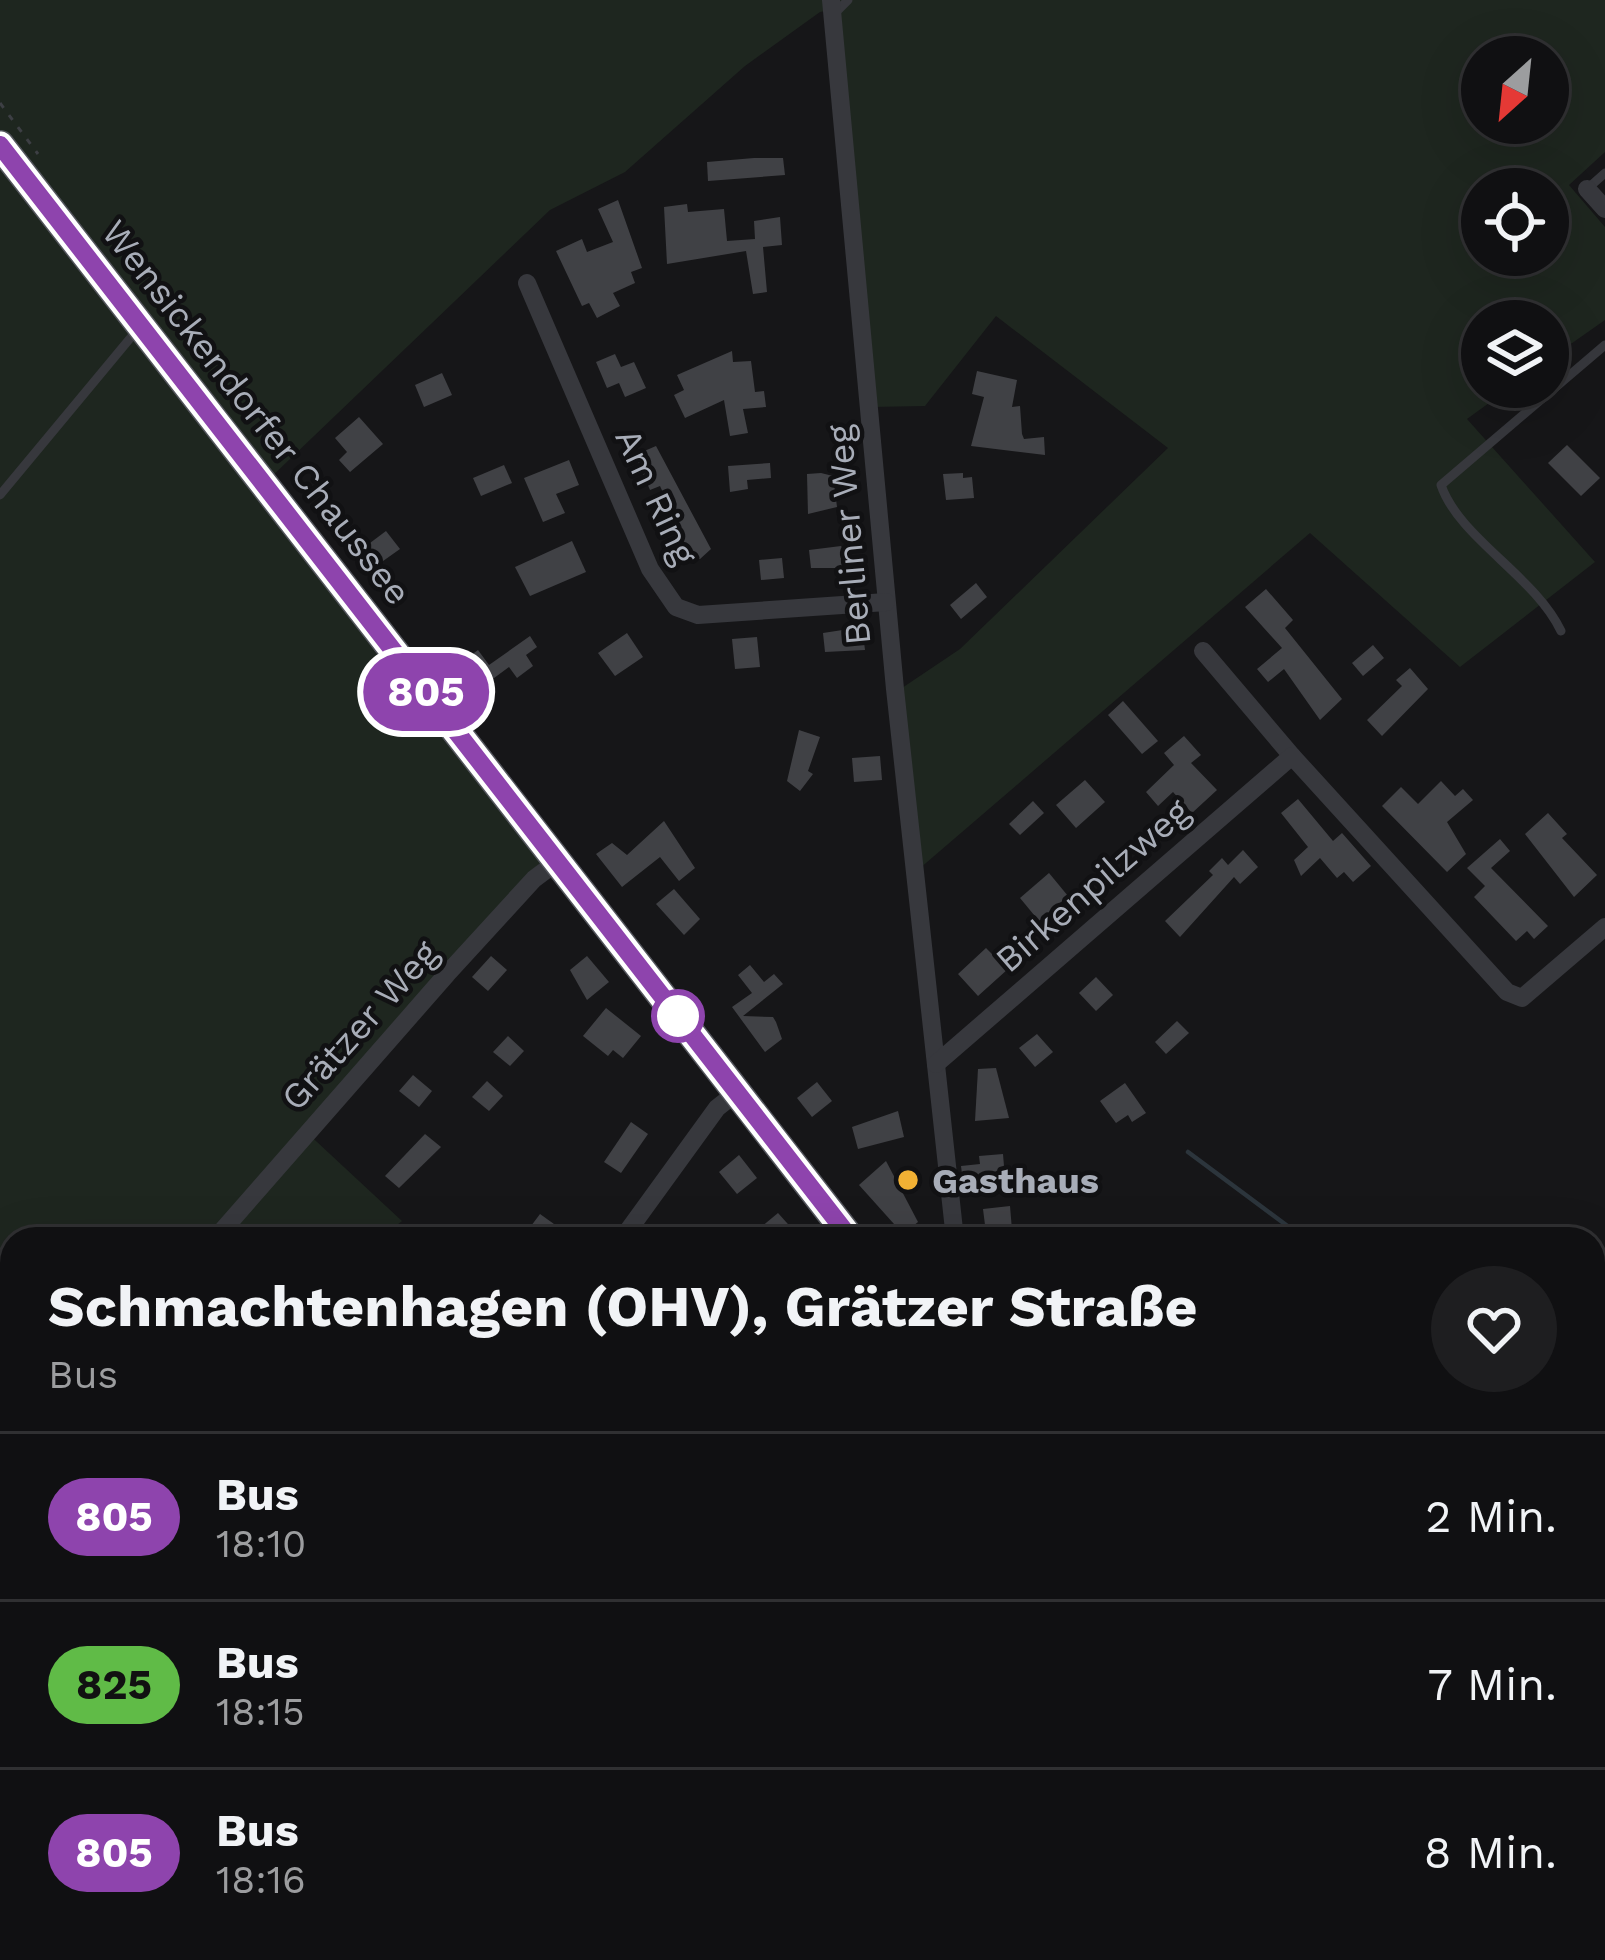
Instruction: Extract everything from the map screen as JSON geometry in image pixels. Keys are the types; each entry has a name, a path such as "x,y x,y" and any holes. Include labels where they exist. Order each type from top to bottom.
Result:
{"main road":[{"name":"Wensickendorfer Chaussee","path":"0,145 841,1227"}],"street":[{"name":"Berliner Weg","path":"832,7 886,602 954,1227"},
{"path":"1588,189 1605,209"},
{"name":"Am Ring","path":"527,283 650,569 676,607 698,615 886,602"},
{"path":"1202,651 1507,992 1522,998 1536,991 1605,927"},
{"name":"Birkenpilzweg","path":"936,1064 1292,756"},
{"name":"Grätzer Weg","path":"226,1227 505,910 558,862"},
{"path":"631,1227 717,1108 736,1093"}],"lane":[{"path":"832,7 848,0"},
{"path":"1588,189 1605,172"},
{"path":"0,495 141,326"},
{"path":"1561,631 1540,598 1452,506 1442,485 1605,345"}],"shaded area":[{"path":"0,0 1605,0 1605,152 1569,185 1605,227 1605,320 1569,345 1569,300 1461,300 1461,408 1482,408 1467,419 1595,562 1460,667 1310,533 919,869 902,688 960,649 1168,448 996,316 925,406 871,407 830,10 820,12 745,66 625,172 550,210 266,482 547,855 302,1128 402,1221 395,1227 0,1227"}],"building":[{"path":"783,158 785,175 708,181 707,162"},
{"path":"618,200 642,268 631,272 635,283 613,293 620,306 597,318 589,303 582,306 556,251 582,239 587,252 613,242 598,209"},
{"path":"687,204 688,212 724,209 727,241 755,239 754,221 780,217 782,245 763,247 767,292 753,294 746,251 667,264 664,207"},
{"path":"732,351 733,362 751,361 755,392 764,391 766,407 743,409 748,433 730,436 724,400 685,418 674,395 684,390 677,375"},
{"path":"615,354 621,367 634,362 646,388 625,397 619,383 607,388 596,362"},
{"path":"977,371 1017,380 1012,407 1020,406 1022,434 1024,439 1044,437 1045,455 971,446 984,397 972,394"},
{"path":"442,373 452,395 424,407 415,385"},
{"path":"359,417 383,444 350,472 339,460 347,452 335,438"},
{"path":"1567,445 1600,478 1581,496 1548,463"},
{"path":"656,446 711,549 700,559 687,560 676,549 672,526 677,523 660,486 650,490 635,455"},
{"path":"569,460 579,485 556,494 565,513 543,522 524,478"},
{"path":"770,463 771,478 747,480 748,489 730,492 728,466"},
{"path":"504,465 512,483 481,496 473,478"},
{"path":"963,473 963,478 972,477 974,498 946,500 943,474"},
{"path":"807,474 833,476 837,507 808,514"},
{"path":"386,531 400,549 376,566 362,549"},
{"path":"572,541 586,572 530,596 515,567"},
{"path":"841,546 847,555 843,568 811,568 809,550"},
{"path":"782,558 784,578 761,580 759,560"},
{"path":"976,583 987,597 961,619 950,605"},
{"path":"1266,589 1293,620 1285,628 1342,699 1320,720 1284,669 1268,682 1257,669 1282,648 1245,607"},
{"path":"862,627 865,650 825,652 823,633"},
{"path":"627,633 643,657 615,676 598,653"},
{"path":"530,636 537,647 526,655 533,666 517,678 509,667 467,698 448,672 478,650 489,665"},
{"path":"757,637 760,667 735,669 732,639"},
{"path":"1373,645 1384,658 1363,676 1352,663"},
{"path":"1410,668 1428,689 1382,736 1367,720 1402,686 1396,680"},
{"path":"1123,701 1158,741 1142,754 1108,715"},
{"path":"799,730 820,737 808,771 813,774 800,791 787,781"},
{"path":"1184,736 1201,755 1191,763 1217,790 1192,813 1173,792 1158,806 1146,792 1174,765 1164,753"},
{"path":"880,756 882,780 854,782 852,758"},
{"path":"1085,780 1105,802 1076,828 1056,805"},
{"path":"1441,781 1455,796 1463,789 1473,800 1447,822 1466,854 1447,872 1382,806 1401,787 1418,804"},
{"path":"1298,799 1333,841 1342,833 1371,866 1353,882 1344,872 1337,878 1320,858 1301,876 1294,860 1308,847 1281,813"},
{"path":"1033,801 1044,813 1020,835 1009,824"},
{"path":"1548,813 1567,834 1562,838 1597,875 1574,897 1525,834"},
{"path":"664,821 695,868 679,881 660,857 622,887 596,854 612,843 627,855"},
{"path":"1500,839 1510,851 1491,868 1548,926 1534,939 1527,931 1516,941 1474,897 1485,886 1467,868"},
{"path":"1243,850 1258,867 1240,884 1234,877 1180,937 1165,921 1213,875 1209,871 1222,858 1228,865"},
{"path":"1049,873 1068,896 1039,921 1020,898"},
{"path":"674,889 700,919 684,935 656,904"},
{"path":"1014,937 1027,952 978,996 958,974 986,948 993,955"},
{"path":"491,956 507,970 488,991 472,977"},
{"path":"587,956 609,982 587,1000 570,970"},
{"path":"750,965 764,982 774,974 783,984 743,1016 773,1017 782,1039 765,1052 732,1007 752,993 738,975"},
{"path":"1096,977 1113,995 1096,1011 1079,993"},
{"path":"606,1008 641,1036 623,1058 613,1050 608,1056 583,1036"},
{"path":"1177,1021 1189,1033 1166,1054 1155,1042"},
{"path":"1037,1034 1053,1052 1035,1067 1019,1048"},
{"path":"508,1036 524,1051 510,1066 493,1052"},
{"path":"996,1068 1009,1118 975,1121 978,1069"},
{"path":"413,1075 432,1091 419,1107 399,1091"},
{"path":"487,1081 503,1096 489,1111 472,1097"},
{"path":"817,1082 832,1101 812,1117 797,1098"},
{"path":"1125,1083 1146,1113 1132,1122 1128,1115 1116,1123 1100,1101"},
{"path":"898,1111 904,1137 858,1149 852,1127"},
{"path":"631,1122 648,1134 621,1173 604,1162"},
{"path":"425,1134 441,1147 399,1188 385,1176"},
{"path":"1003,1154 1005,1178 963,1182 961,1166 980,1164 979,1156"},
{"path":"739,1155 757,1178 737,1194 719,1172"},
{"path":"886,1161 918,1222 897,1227 859,1185"},
{"path":"1010,1206 1012,1227 985,1227 983,1209"},
{"path":"778,1213 791,1227 761,1227"},
{"path":"540,1214 558,1227 532,1227"}],"waterway":[{"path":"1188,1152 1289,1227"}],"bus line":[{"name":"805","path":"0,145 842,1227"}],"place":[{"name":"Gasthaus","path":"908,1180"}]}
